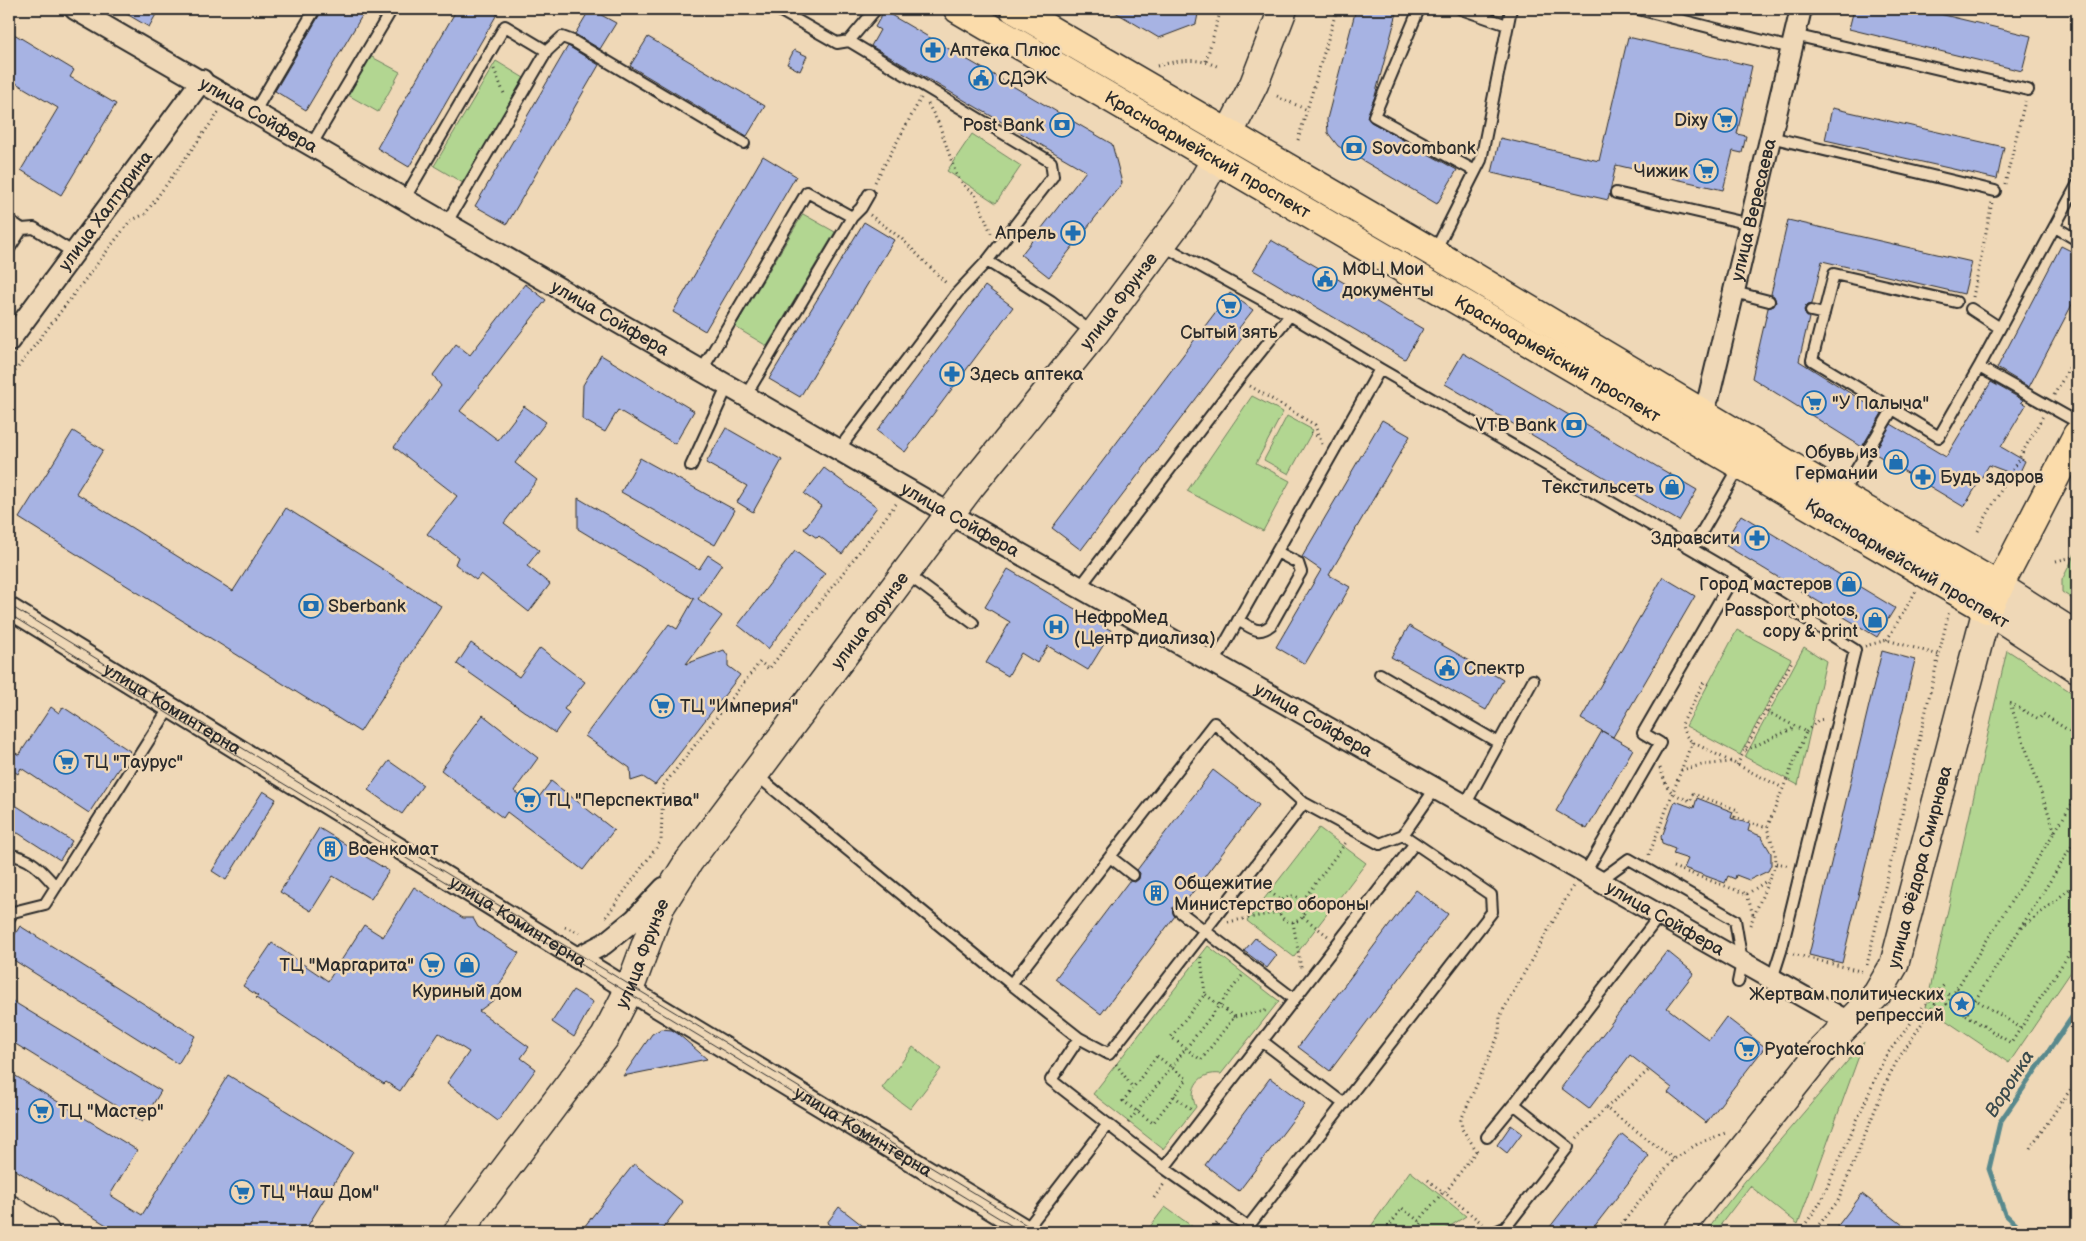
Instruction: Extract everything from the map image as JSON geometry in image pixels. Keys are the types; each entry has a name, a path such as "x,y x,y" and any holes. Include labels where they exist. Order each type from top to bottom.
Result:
{"main road":[{"name":"Красноармейский проспект","path":"958,9 1741,465 1993,598"},
{"name":"Красноармейский проспект","path":"1014,9 1434,252 1702,411 1841,496 1993,598"},
{"name":"улица Фрунзе","path":"1216,159 1229,133"},
{"path":"1993,598 2077,435"}],"street":[{"name":"улица Сойфера","path":"75,9 98,14 254,111 950,514 1660,916 1740,964 1772,979 1850,1023"},
{"name":"улица Фрунзе","path":"1229,133 1254,84 1283,9"},
{"name":"улица Вересаева","path":"1702,411 1709,396 1801,9"},
{"name":"улица Халтурина","path":"9,341 202,80"},
{"name":"улица Фрунзе","path":"458,1232 605,1037 629,990 660,907 689,861 950,514 1094,334 1160,244 1188,210 1216,159"},
{"name":"Красноармейский проспект","path":"1993,598 2077,636"},
{"name":"Красноармейский проспект","path":"1993,598 2077,668"},
{"name":"улица Фёдора Смирнова","path":"1677,1232 1823,1049 1877,994 1894,965 1993,598"},
{"name":"улица Коминтерна","path":"9,608 629,990 1028,1231"},
{"path":"577,958 604,944 635,919 689,861"},
{"path":"9,1209 45,1232"}],"lane":[{"path":"254,111 315,9"},
{"path":"312,144 392,9"},
{"path":"778,9 837,43 849,41 876,9"},
{"path":"1420,9 1374,116 1475,170"},
{"path":"1460,9 1508,24"},
{"path":"1434,252 1481,160 1511,9"},
{"path":"1638,9 2028,90"},
{"path":"405,198 505,26 547,51"},
{"path":"447,222 547,51 562,37 573,40 744,143"},
{"path":"838,449 957,293 987,260 1053,176 1051,162 926,89 849,41"},
{"path":"1770,137 1995,191"},
{"path":"1956,302 1834,274 1812,360 1939,437 2077,185"},
{"path":"702,370 806,192 852,217"},
{"path":"1616,193 1750,224"},
{"path":"746,395 852,217 861,208 869,194"},
{"path":"9,220 22,229 34,228 74,253"},
{"path":"2054,227 2077,240"},
{"path":"9,249 22,229"},
{"path":"1160,244 1290,315 1735,574 1855,650 1781,951 1772,979"},
{"path":"987,260 1051,301 1094,334"},
{"path":"1734,292 1770,301"},
{"path":"1970,309 2000,328"},
{"path":"1811,311 1824,314"},
{"path":"1080,587 1290,315"},
{"path":"1979,367 2077,422"},
{"path":"1214,663 1380,369"},
{"path":"691,466 728,385"},
{"path":"1841,496 1892,410"},
{"path":"1692,549 1741,465"},
{"path":"1238,620 1257,631 1265,630 1271,625 1285,601 1301,572 1301,568 1298,564 1277,552"},
{"path":"906,574 973,623"},
{"path":"1588,875 1660,742 1643,733 1735,574"},
{"path":"1380,674 1499,743"},
{"path":"1465,805 1533,680"},
{"path":"9,918 13,912 45,904 170,708"},
{"path":"1011,984 1214,723 1304,803 1380,844 1403,835 1435,789"},
{"path":"754,774 1079,1038 1109,1054 1304,803"},
{"path":"1079,1038 1051,1080 1164,1168 1248,1227 1492,912 1490,895 1403,835"},
{"path":"1164,1168 1415,843"},
{"path":"9,855 27,860 37,867 56,887"},
{"path":"1110,857 1133,875"},
{"path":"1588,875 1629,859 1646,863 1735,920 1740,964"},
{"path":"1179,911 1250,965 1291,1003"},
{"path":"1487,1137 1660,916"},
{"path":"1262,1041 1344,1104"},
{"path":"1490,1229 1506,1227 1568,1146 1514,1104"},
{"path":"1028,1231 1108,1124"}],"path":[{"path":"1206,61 1221,9"},
{"path":"1298,140 1337,9"},
{"path":"489,55 511,113"},
{"path":"1151,68 1181,60 1206,61 1219,67"},
{"path":"877,179 926,89"},
{"path":"926,89 928,107 939,124 956,174 966,188 975,194 991,232 987,260"},
{"path":"1970,309 1995,191 2006,184 2028,90"},
{"path":"1278,96 1306,110"},
{"path":"9,379 130,221 145,214 231,97"},
{"path":"861,208 902,239 957,293"},
{"path":"1978,531 2077,354"},
{"path":"1238,380 1316,425 1328,462"},
{"path":"1311,434 1320,438"},
{"path":"603,921 661,841 663,786 760,662 769,669 898,503"},
{"path":"2056,561 2077,556"},
{"path":"1887,640 1920,586"},
{"path":"1781,951 1865,973 1950,605"},
{"path":"1855,650 1887,640 1939,655"},
{"path":"1738,765 1793,659"},
{"path":"1708,684 1704,682 1682,724 1682,731 1692,742 1783,788"},
{"path":"2055,833 2010,703 2039,719 2042,714 2077,736"},
{"path":"1767,708 1806,732"},
{"path":"1740,964 1753,917 1776,857 1766,828 1806,732 1818,720 1838,718"},
{"path":"1745,751 1796,727"},
{"path":"1692,742 1646,863 1747,894"},
{"path":"1654,754 1668,789 1672,794 1691,801 1694,794 1738,810 1735,817 1766,828"},
{"path":"1681,770 1702,765 1731,762"},
{"path":"2077,796 1948,1004 2011,1043 2077,942"},
{"path":"1303,900 1355,830"},
{"path":"1966,1015 2077,838"},
{"path":"1247,875 1282,901"},
{"path":"1476,1151 1462,1129 1461,1120 1499,1034 1500,1016 1588,875"},
{"path":"1747,894 1769,879"},
{"path":"2019,931 2077,883"},
{"path":"1747,894 1753,917"},
{"path":"1279,912 1282,901 1292,895 1303,900 1305,906 1303,917"},
{"path":"1279,912 1287,921 1293,922 1303,917"},
{"path":"1279,912 1204,931 1205,994 1171,1038 1201,1060 1234,1016 1291,1003"},
{"path":"1303,917 1338,944"},
{"path":"1293,922 1304,987"},
{"path":"560,926 592,937"},
{"path":"1120,1133 1250,965"},
{"path":"1790,1232 1802,1229 1820,1203 1885,1057 1922,1007 1945,984"},
{"path":"1957,988 2021,1028"},
{"path":"1813,1232 1838,1200 1888,1078 1898,1059 1943,992 1952,996"},
{"path":"1205,994 1234,1016"},
{"path":"1109,1054 1133,1088"},
{"path":"1157,1056 1171,1067 1187,1079 1153,1123 1123,1101 1157,1056"},
{"path":"1568,1146 1606,1108 1649,1070"},
{"path":"2030,1148 2077,1080"},
{"path":"1174,1096 1202,1118"},
{"path":"1606,1108 1674,1159"},
{"path":"1615,1232 1674,1159 1699,1143 1730,1132"},
{"path":"1419,1221 1487,1137"},
{"path":"1428,1180 1490,1229"},
{"path":"1385,1232 1402,1208 1422,1223 1415,1232"}],"green space":[{"path":"370,56 400,72 378,112 348,95"},
{"path":"496,61 524,78 463,183 434,166"},
{"path":"972,134 1021,166 996,203 947,171"},
{"path":"803,214 835,232 767,346 735,327"},
{"path":"1252,396 1283,412 1256,463 1290,481 1263,531 1187,491"},
{"path":"1287,416 1313,430 1289,474 1264,460"},
{"path":"2077,550 2077,602 2062,592 2062,580"},
{"path":"1737,630 1791,659 1740,755 1686,726"},
{"path":"1804,647 1826,661 1798,785 1745,757"},
{"path":"2007,650 2077,696 2077,963 2009,1063 1926,1007"},
{"path":"1319,828 1366,863 1294,957 1247,921"},
{"path":"1208,946 1279,1001 1221,1074 1207,1075 1197,1082 1193,1093 1196,1107 1163,1149 1093,1094"},
{"path":"1864,1042 1798,1224 1750,1186 1715,1232 1705,1232 1745,1181"},
{"path":"913,1047 941,1069 910,1109 882,1088"},
{"path":"1410,1171 1466,1216 1441,1232 1367,1232"},
{"path":"1165,1207 1200,1232 1146,1232"}],"building":[{"path":"118,9 159,9 149,27"},
{"path":"323,9 366,9 306,110 275,91"},
{"path":"457,9 500,9 409,167 377,148"},
{"path":"590,9 616,23 600,49 575,34"},
{"path":"1110,9 1199,9 1196,24 1159,38"},
{"path":"1356,9 1398,9 1375,96 1367,117 1371,122 1457,170 1437,204 1338,146 1328,133 1327,119"},
{"path":"1854,9 1919,9 2031,36 2022,71 1849,29"},
{"path":"884,11 1112,144 1122,183 1049,277 1021,255 1086,171 871,46 880,30 875,27"},
{"path":"9,31 74,70 70,77 116,104 61,195 21,170 58,108 9,79"},
{"path":"648,37 765,106 747,136 630,66"},
{"path":"1628,37 1752,66 1737,134 1746,136 1742,153 1733,151 1723,190 1616,165 1608,200 1492,173 1500,138 1599,161"},
{"path":"568,46 599,65 507,224 475,206"},
{"path":"794,50 807,56 800,71 787,64"},
{"path":"1832,108 2004,147 1997,179 1825,140"},
{"path":"763,156 796,176 705,331 673,312"},
{"path":"1788,220 1972,262 1964,294 1822,261 1812,304 1806,306 1804,310 1809,318 1799,361 1882,413 1862,447 1752,378 1768,308 1774,306 1776,302 1771,294"},
{"path":"864,222 894,240 800,397 769,379"},
{"path":"1271,240 1423,329 1405,359 1253,270"},
{"path":"2061,246 2077,254 2077,295 2029,387 1997,368"},
{"path":"525,284 546,300 460,411 498,440 524,406 546,422 515,463 537,480 504,523 539,550 527,566 550,584 529,612 481,574 476,580 455,564 458,557 427,534 457,496 394,447 441,386 433,375 456,344 470,355"},
{"path":"985,286 1013,307 905,452 877,431"},
{"path":"1230,293 1253,310 1239,328 1246,333 1081,550 1052,528"},
{"path":"1463,353 1697,490 1679,521 1445,384"},
{"path":"601,355 694,411 675,444 618,410 605,432 582,419 583,385"},
{"path":"1991,382 2023,400 2021,402 2026,405 2001,447 2025,461 2018,476 1989,465 1964,507 1874,453 1891,424 1946,457"},
{"path":"1382,420 1410,436 1329,575 1350,587 1305,664 1276,647 1321,570 1302,557"},
{"path":"726,428 782,460 753,512 737,502 747,486 706,463"},
{"path":"73,431 103,450 76,493 233,591 286,508 441,606 360,732 19,518"},
{"path":"640,458 735,510 715,545 621,492"},
{"path":"824,468 877,507 842,554 819,536 817,538 804,529 821,506 804,494"},
{"name":"ТЦ \"Империя\"","path":"578,498 699,569 708,555 722,564 698,599 722,616 686,664 724,650 728,656 728,666 740,675 655,785 643,777 631,781 630,768 585,736 669,624 677,629 694,599 578,529"},
{"path":"1741,515 1895,608 1877,637 1723,544"},
{"path":"795,551 825,574 768,649 738,625"},
{"name":"НефроМед (Центр диализа)","path":"1008,569 1112,631 1088,670 1048,646 1037,663 1021,653 1008,676 986,663 1010,622 985,607"},
{"path":"1663,577 1695,596 1613,737 1581,719"},
{"name":"Спектр","path":"1409,626 1503,680 1486,710 1391,657"},
{"path":"471,643 519,677 540,648 585,682 564,709 569,713 555,733 457,664"},
{"path":"1882,651 1915,660 1842,963 1809,955"},
{"name":"ТЦ \"Таурус\"","path":"51,707 59,713 63,707 130,751 89,813 21,768 18,774 9,768 9,749 19,755"},
{"name":"ТЦ \"Перспектива\"","path":"483,715 538,758 514,791 533,805 551,781 614,830 583,870 507,812 503,818 441,770"},
{"path":"1602,731 1633,749 1587,829 1556,811"},
{"path":"389,761 423,785 402,814 368,790"},
{"name":"Общежитие Министерство обороны","path":"1213,770 1259,805 1183,905 1173,907 1175,916 1101,1014 1055,979 1129,881 1135,882 1139,879 1140,873 1137,870"},
{"path":"263,791 276,799 226,880 212,871"},
{"path":"1697,798 1733,812 1731,818 1750,824 1748,831 1761,836 1771,853 1771,865 1768,871 1749,880 1736,875 1735,879 1728,876 1725,883 1684,868 1688,859 1673,854 1675,849 1662,844 1661,836 1675,801 1694,808"},
{"path":"9,801 72,841 60,860 18,833 9,835"},
{"name":"Военкомат","path":"319,828 389,871 371,899 333,876 311,911 280,892"},
{"path":"414,887 463,918 473,918 478,927 519,953 496,990 495,999 479,1011 529,1047 521,1058 536,1069 498,1121 447,1083 469,1052 439,1033 400,1091 386,1082 384,1084 256,998 258,996 243,986 272,943 328,981 364,925 383,937"},
{"path":"1416,890 1448,914 1330,1071 1298,1047"},
{"path":"20,926 195,1036 178,1064 9,957 9,944"},
{"path":"1255,938 1277,955 1267,968 1244,951"},
{"path":"1667,951 1694,973 1667,1008 1709,1040 1726,1017 1765,1047 1706,1123 1668,1093 1672,1088 1630,1055 1589,1109 1561,1088"},
{"path":"573,990 593,1002 574,1037 552,1022"},
{"path":"9,999 161,1091 142,1122 9,1040"},
{"path":"661,1029 672,1030 707,1059 623,1076 652,1034"},
{"name":"ТЦ \"Наш Дом\"","path":"9,1072 137,1150 110,1195 142,1215 228,1075 353,1152 304,1232 118,1232 9,1166"},
{"path":"1270,1078 1305,1104 1239,1191 1205,1165"},
{"path":"1511,1125 1522,1133 1507,1153 1497,1145"},
{"path":"1622,1134 1649,1156 1590,1232 1546,1232"},
{"path":"634,1164 683,1202 660,1232 580,1232"},
{"path":"1862,1194 1912,1232 1833,1232"},
{"path":"839,1207 871,1232 839,1232 827,1223"}],"waterway":[{"name":"Воронка","path":"2024,1232 2005,1214 1989,1169 2000,1122 2077,1010"}],"tram line":[{"path":"9,605 544,933 1038,1232"},
{"path":"9,614 167,713 1022,1232"}],"place":[{"name":"Аптека Плюс","path":"933,50"},
{"name":"СДЭК","path":"981,78"},
{"name":"Dixy","path":"1725,120"},
{"name":"Post Bank","path":"1062,125"},
{"name":"Sovcombank","path":"1354,148"},
{"name":"Чижик","path":"1706,171"},
{"name":"Апрель","path":"1073,233"},
{"name":"МФЦ Мои документы","path":"1325,279"},
{"name":"Сытый зять","path":"1229,306"},
{"name":"Здесь аптека","path":"952,374"},
{"name":"\"У Палыча\"","path":"1814,403"},
{"name":"VTB Bank","path":"1574,425"},
{"name":"Обувь из Германии","path":"1896,462"},
{"name":"Будь здоров","path":"1923,477"},
{"name":"Текстильсеть","path":"1672,487"},
{"name":"Здравсити","path":"1757,538"},
{"name":"Город мастеров","path":"1849,584"},
{"name":"Sberbank","path":"311,606"},
{"name":"Passport photos, copy & print","path":"1875,620"},
{"name":"НефроМед (Центр диализа)","path":"1056,627"},
{"name":"Спектр","path":"1447,668"},
{"name":"ТЦ \"Империя\"","path":"662,706"},
{"name":"ТЦ \"Таурус\"","path":"66,762"},
{"name":"ТЦ \"Перспектива\"","path":"528,800"},
{"name":"Военкомат","path":"330,849"},
{"name":"Общежитие Министерство обороны","path":"1156,893"},
{"name":"ТЦ \"Маргарита\"","path":"432,965"},
{"name":"Куриный дом","path":"467,965"},
{"name":"Жертвам политических репрессий","path":"1962,1004"},
{"name":"Pyaterochka","path":"1747,1049"},
{"name":"ТЦ \"Мастер\"","path":"41,1111"},
{"name":"ТЦ \"Наш Дом\"","path":"242,1192"}]}
